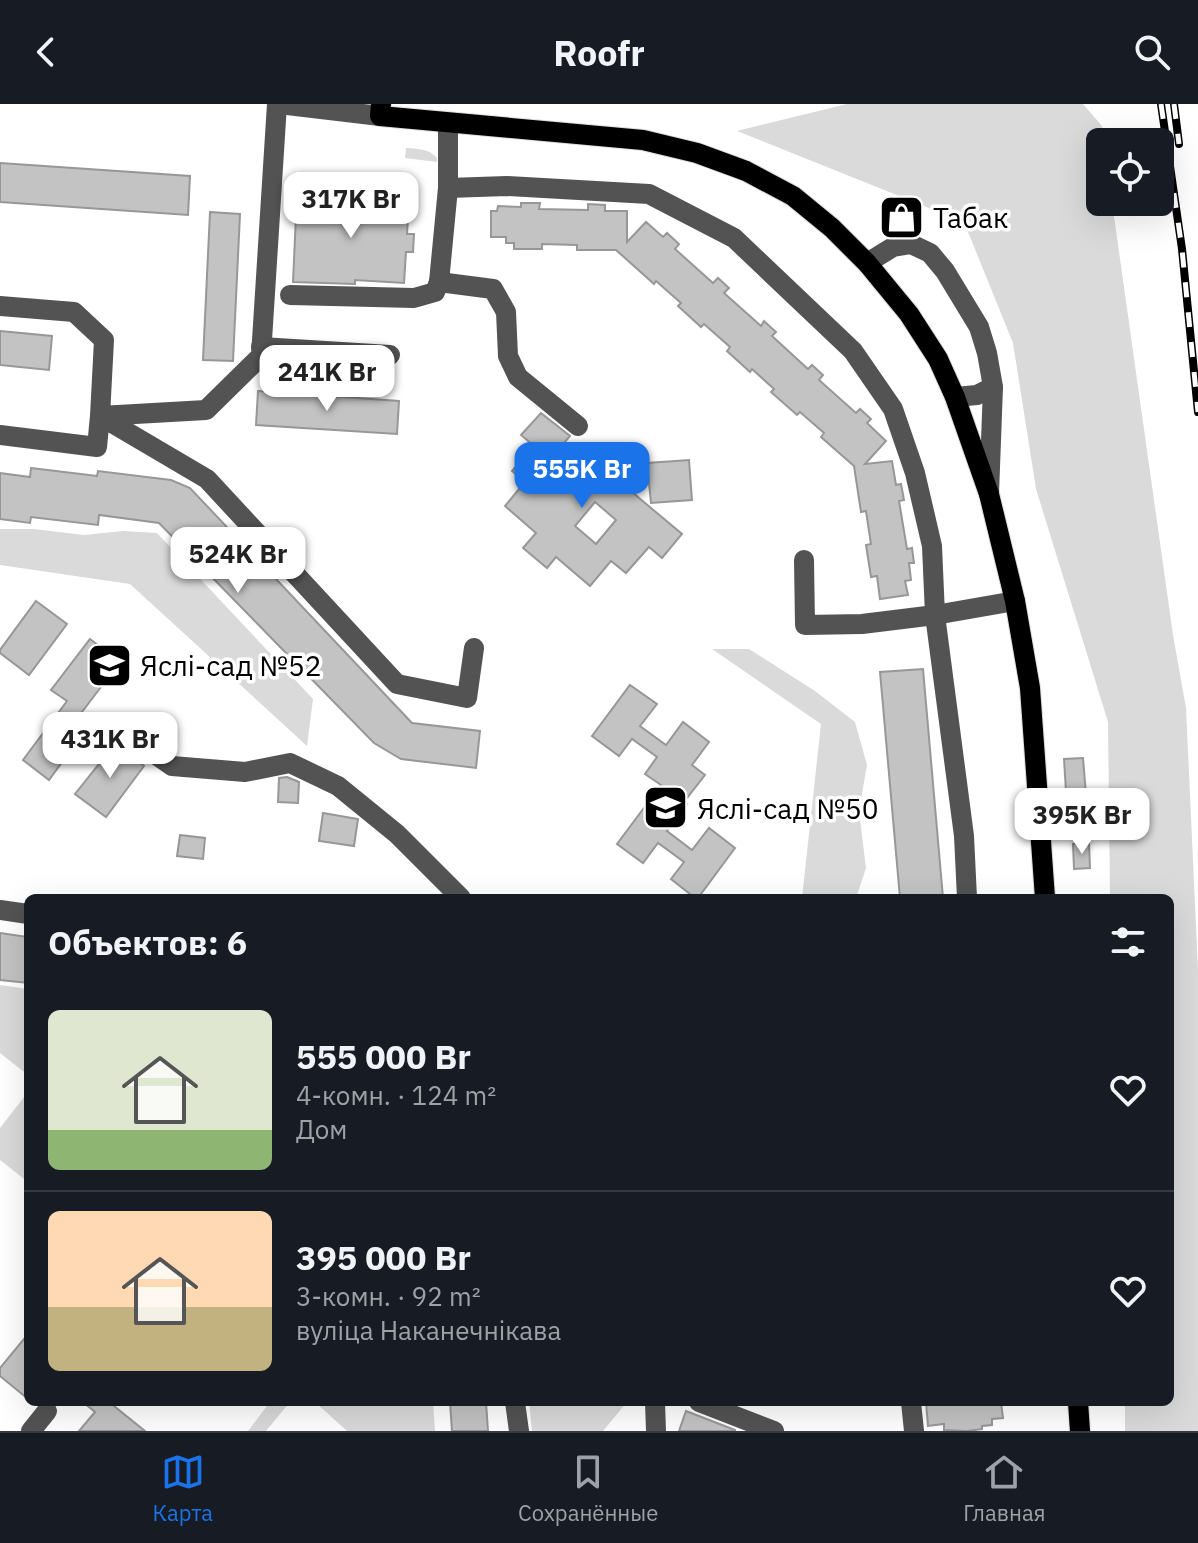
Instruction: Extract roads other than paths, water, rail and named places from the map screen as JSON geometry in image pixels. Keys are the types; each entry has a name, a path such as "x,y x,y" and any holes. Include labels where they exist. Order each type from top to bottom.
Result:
{"main road":[{"path":"380,110 448,123 643,140 697,153 746,171 793,196 832,228 867,263 909,314 938,359 955,397 989,494 1015,601 1030,688 1045,894"},
{"path":"1078,1406 1080,1431"}],"street":[{"path":"100,416 206,410 261,356 278,104 380,110"},
{"path":"290,295 414,298 435,292 439,282 448,188 448,123"},
{"path":"448,188 507,186 649,194 734,238 853,351 893,409 915,473 932,546 935,615 964,836 967,894"},
{"path":"867,263 893,247 911,244 930,253 945,271 979,327 993,387 989,494"},
{"path":"439,282 493,289 506,312 508,356 518,377 578,426"},
{"path":"0,306 74,312 104,340 97,447 0,435"},
{"path":"261,347 390,355"},
{"path":"955,397 977,395 993,387"},
{"path":"100,416 207,479 397,684 467,698 474,648"},
{"path":"804,560 805,625 862,624 1015,601"},
{"path":"96,747 113,725 172,766 245,772 290,763 338,786 397,834 457,894"},
{"path":"0,910 24,913"},
{"path":"516,1406 519,1431"},
{"path":"655,1406 656,1431"},
{"path":"709,1406 774,1431"},
{"path":"911,1406 914,1431"},
{"path":"31,1431 47,1411"}],"railway":[{"path":"1161,104 1182,249 1198,412"},
{"path":"1174,104 1179,144"}],"place":[{"name":"Табак","path":"902,217"},
{"name":"Яслі-сад №52","path":"109,665"},
{"name":"Яслі-сад №50","path":"666,808"}]}
